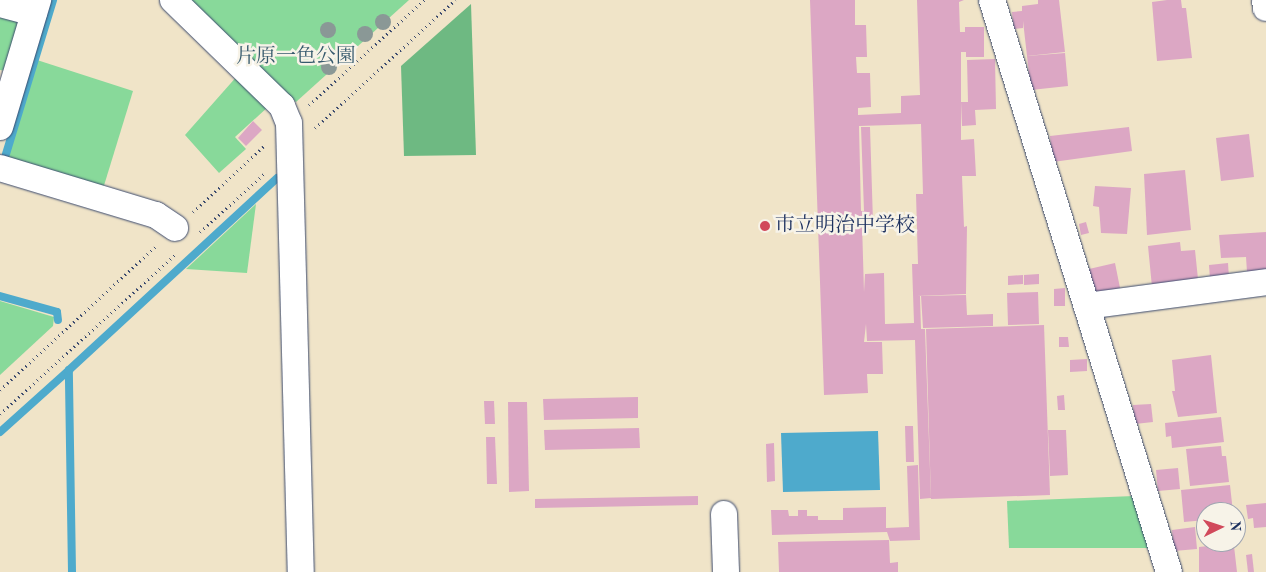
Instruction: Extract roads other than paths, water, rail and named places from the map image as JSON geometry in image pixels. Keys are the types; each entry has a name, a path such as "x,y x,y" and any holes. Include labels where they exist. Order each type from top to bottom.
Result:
{"street":[{"path":"173,0 282,106 289,123 301,572"},
{"path":"992,0 1170,572"},
{"path":"1265,0 1266,8"},
{"path":"0,4 36,7 0,127"},
{"path":"0,168 156,215 184,238"},
{"path":"1087,306 1266,282"},
{"path":"724,514 726,572"}],"water":[{"path":"878,431 880,490 783,492 781,433"}],"waterway":[{"path":"6,154 53,0"},
{"path":"72,572 69,370 277,178"},
{"path":"0,296 57,312 58,320"},
{"path":"0,432 69,370"}],"place":[{"name":"市立明治中学校","path":"765,226"}],"park label":[{"name":"片原一色公園","path":"296,57"}]}
